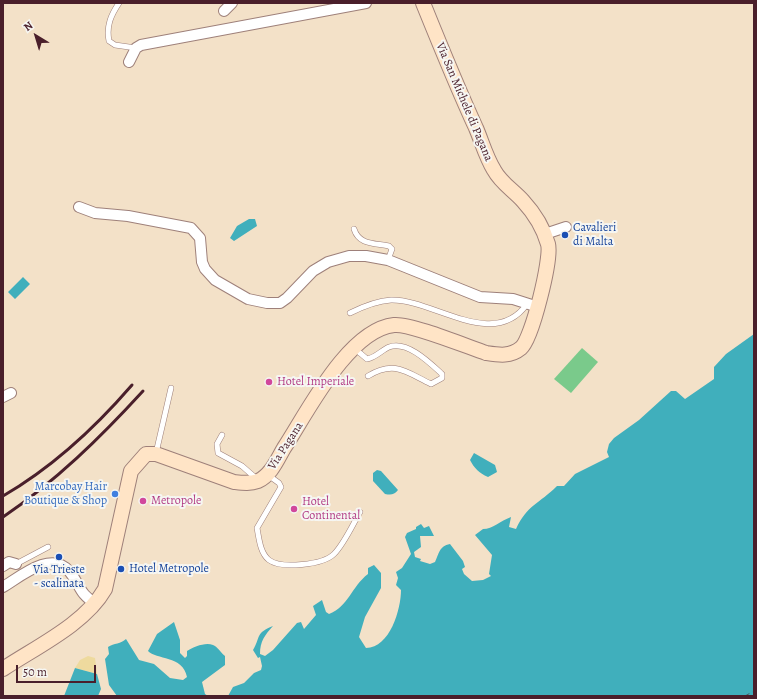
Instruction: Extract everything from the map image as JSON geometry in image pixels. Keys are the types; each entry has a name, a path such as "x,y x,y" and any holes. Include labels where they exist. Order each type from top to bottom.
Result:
{"main road":[{"name":"Via San Michele di Pagana","path":"423,3 446,62 480,136 488,160 503,182 523,201 543,227 549,247 533,305 532,327"},
{"name":"Via Pagana","path":"156,454 234,482 248,484 263,477 329,378 354,347 380,329 395,325 411,328 486,354 510,355 522,348 532,327"},
{"path":"3,669 63,630 96,604 105,590 131,471 146,454 156,454"}],"street":[{"path":"224,11 232,3"},
{"path":"129,62 136,48 141,45 366,3"},
{"path":"78,207 95,213 128,216 191,228 200,238 202,262 205,269 212,277 248,299 267,303 280,303 287,298 313,271 341,257 366,256 388,260 480,297 513,299 533,305"},
{"path":"545,234 566,227"},
{"path":"3,566 9,562 16,564"},
{"path":"3,587 33,569 48,563 57,563 69,571 84,597 96,604"}],"lane":[{"path":"120,3 109,22 107,32 109,41 115,46 136,48"},
{"path":"354,228 356,237 363,241 389,246 392,249 388,260"},
{"path":"350,313 372,303 391,300 411,302 458,319 498,323 516,316 533,305"},
{"path":"354,347 367,358 392,346 405,348 431,364 442,374 442,378 431,384 400,368 390,367 368,376"},
{"path":"156,454 171,388"},
{"path":"222,434 217,444 218,453 263,477 279,483 280,487 257,528 262,550 268,559 275,563 319,563 328,559 335,553 360,512"},
{"path":"16,564 48,547"}],"green space":[{"path":"582,348 598,362 571,393 554,379"}],"sand":[{"path":"88,656 95,658 97,674 75,668 80,660"}],"water":[{"path":"249,219 255,219 257,226 234,241 230,238 237,226"},
{"path":"23,277 30,284 15,299 8,292"},
{"path":"754,334 754,696 228,696 233,687 244,683 254,673 261,670 262,666 260,657 258,658 253,650 259,636 263,631 273,626 265,635 261,645 260,654 265,656 273,650 297,623 301,622 304,629 316,615 313,606 322,600 326,612 329,614 341,606 368,574 368,568 374,565 381,573 381,588 365,617 359,637 366,648 382,642 388,635 399,607 401,590 396,585 398,578 396,572 402,568 411,554 405,537 407,533 416,529 416,527 421,524 424,528 429,526 434,536 420,536 421,547 414,552 415,557 421,559 420,561 430,564 435,562 441,548 450,544 463,561 465,567 462,569 464,574 472,581 483,580 491,576 489,574 492,555 475,535 483,529 490,528 511,517 509,527 516,529 520,521 529,510 557,486 564,486 575,474 609,457 607,452 609,444 614,438 639,420 671,391 676,391 685,399 714,379 714,367 726,354"},
{"path":"474,453 495,465 497,472 488,477 479,472 470,460"},
{"path":"377,470 381,471 398,490 394,494 385,494 373,481 373,473"},
{"path":"174,622 180,640 180,653 185,658 187,656 187,651 207,644 218,648 225,656 225,665 202,682 205,694 208,696 117,696 109,685 105,659 109,654 108,647 126,639 139,660 154,664 170,678 183,680 187,677 185,670 175,661 157,656 148,651 157,634"},
{"path":"75,668 97,674 101,689 98,696 64,696"}],"ferry route":[{"path":"745,696 754,691"}],"railway":[{"path":"3,496 39,473 56,460 88,432 132,385"},
{"path":"3,517 41,489 77,458 143,391"}],"place":[{"name":"Cavalieri di Malta","path":"565,235"},
{"name":"Hotel Imperiale","path":"269,382"},
{"name":"Marcobay Hair Boutique & Shop","path":"115,494"},
{"name":"Metropole","path":"143,501"},
{"name":"Hotel Continental","path":"294,509"},
{"name":"Via Trieste - scalinata","path":"59,557"},
{"name":"Hotel Metropole","path":"121,569"}]}
